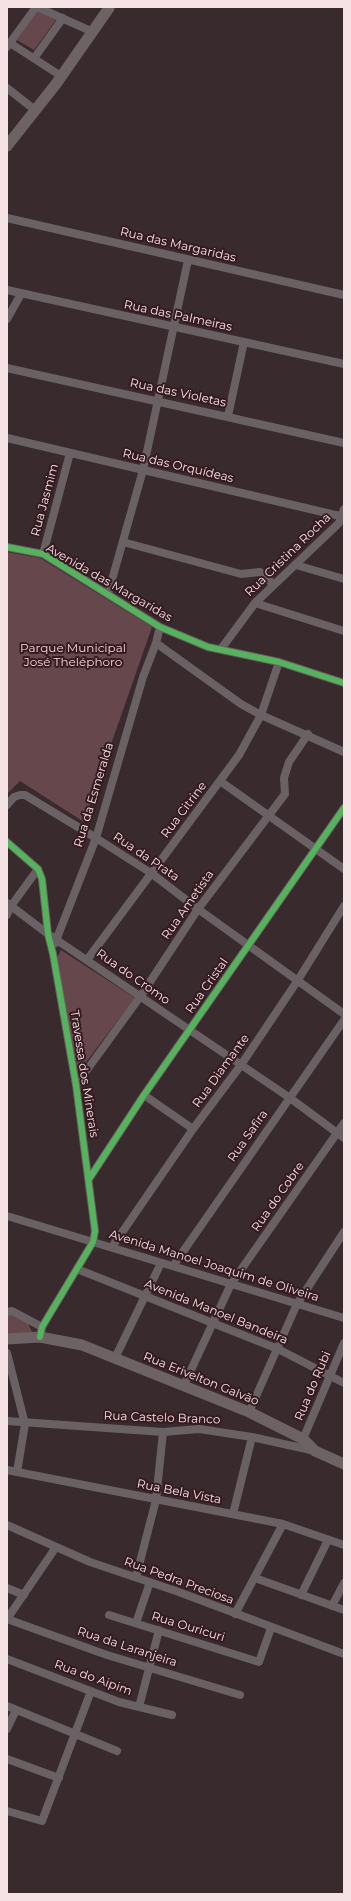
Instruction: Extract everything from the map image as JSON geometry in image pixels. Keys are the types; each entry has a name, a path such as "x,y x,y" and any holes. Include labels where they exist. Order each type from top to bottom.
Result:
{"main road":[{"path":"8,142 61,76 109,7"},
{"name":"Rua Erivelton Galvão","path":"7,1339 41,1332 82,1345 249,1412 303,1439 315,1452 344,1464"}],"street":[{"path":"61,76 35,57 9,45 36,7 93,32"},
{"path":"35,57 63,18"},
{"path":"7,88 35,110"},
{"name":"Rua das Margaridas","path":"7,218 344,295"},
{"path":"108,594 124,542 159,401 188,260"},
{"name":"Rua das Palmeiras","path":"7,290 174,328 344,364"},
{"path":"7,319 21,294"},
{"path":"228,416 244,342"},
{"name":"Rua das Violetas","path":"7,368 344,443"},
{"name":"Rua das Orquídeas","path":"7,438 142,470 343,514"},
{"name":"Rua Jasmim","path":"43,554 70,453"},
{"name":"Rua Cristina Rocha","path":"221,649 255,603 339,524 343,514"},
{"path":"124,542 241,574 260,572 274,586"},
{"name":"Avenida das Margaridas","path":"7,547 43,554 160,627 208,647 279,662 344,683"},
{"path":"296,565 344,579"},
{"path":"255,603 344,631"},
{"name":"Avenida das Margaridas","path":"156,643 160,627"},
{"path":"156,643 235,699 261,715 308,734 344,752"},
{"name":"Rua da Esmeralda","path":"53,954 56,939 96,838 142,677 156,643"},
{"name":"Rua Citrine","path":"87,960 239,755 261,715 279,662"},
{"name":"Rua Ametista","path":"76,1085 140,997 198,909 268,814 285,794 284,778 289,762 308,734"},
{"path":"220,780 344,869"},
{"name":"Rua da Prata","path":"7,805 14,797 25,795 96,838 151,873 198,909 344,1014"},
{"name":"Rua Cristal","path":"90,1179 144,1095 344,808"},
{"path":"7,842 38,869 9,905 7,915"},
{"name":"Travessa dos Minerais","path":"38,869 42,879 48,934 53,954 76,1085 90,1179 95,1231 93,1242"},
{"name":"Rua do Cromo","path":"9,905 48,934 189,1031 290,1098 340,1136"},
{"name":"Rua Diamante","path":"112,1247 193,1129 241,1065 298,980 344,906"},
{"name":"Rua Safira","path":"173,1266 344,1020"},
{"path":"144,1095 193,1129"},
{"name":"Rua do Cobre","path":"184,1385 231,1284 340,1136 344,1123"},
{"name":"Avenida Manoel Joaquim de Oliveira","path":"7,1216 344,1318"},
{"path":"249,1412 278,1349 296,1304 344,1232"},
{"path":"7,1312 17,1314 41,1332 76,1269 93,1242"},
{"path":"115,1358 161,1263"},
{"name":"Avenida Manoel Bandeira","path":"76,1269 145,1295 212,1324 278,1349 344,1383"},
{"name":"Rua do Rubi","path":"303,1439 344,1343"},
{"path":"7,1353 25,1424 17,1472"},
{"name":"Rua Castelo Branco","path":"7,1421 25,1424 163,1432 198,1429 252,1437 315,1452"},
{"path":"136,1577 156,1500 163,1432"},
{"path":"232,1514 252,1437"},
{"name":"Rua Bela Vista","path":"7,1470 283,1524 344,1545"},
{"path":"235,1614 283,1524"},
{"name":"Rua Pedra Preciosa","path":"7,1525 90,1562 150,1582 344,1654"},
{"path":"301,1595 328,1540"},
{"path":"7,1619 56,1547"},
{"path":"255,1578 344,1610"},
{"path":"136,1623 150,1582"},
{"path":"332,1606 344,1583"},
{"path":"7,1588 24,1595"},
{"name":"Rua Ouricuri","path":"109,1615 259,1662 271,1628"},
{"name":"Rua da Laranjeira","path":"7,1619 149,1668 240,1695"},
{"path":"139,1707 159,1630"},
{"name":"Rua do Aipim","path":"7,1659 119,1702 172,1714"},
{"path":"7,1811 42,1821 91,1691"},
{"path":"7,1706 117,1751"},
{"path":"7,1729 16,1710"},
{"path":"7,1759 59,1778"}],"green space":[{"path":"37,11 56,20 34,50 17,40"},
{"name":"Parque Municipal José Theléphoro","path":"7,552 40,558 152,627 84,822 20,781 7,794"},
{"path":"61,950 135,998 77,1074 57,958"},
{"path":"7,1313 28,1323 33,1334 7,1334"}],"cycle path":[{"path":"7,547 43,554 160,627 208,647 279,662 344,683"},
{"path":"89,1179 144,1095 344,808"},
{"path":"7,842 38,869 42,879 48,934 53,954 76,1085 95,1231 93,1242 42,1327 40,1337"}]}
